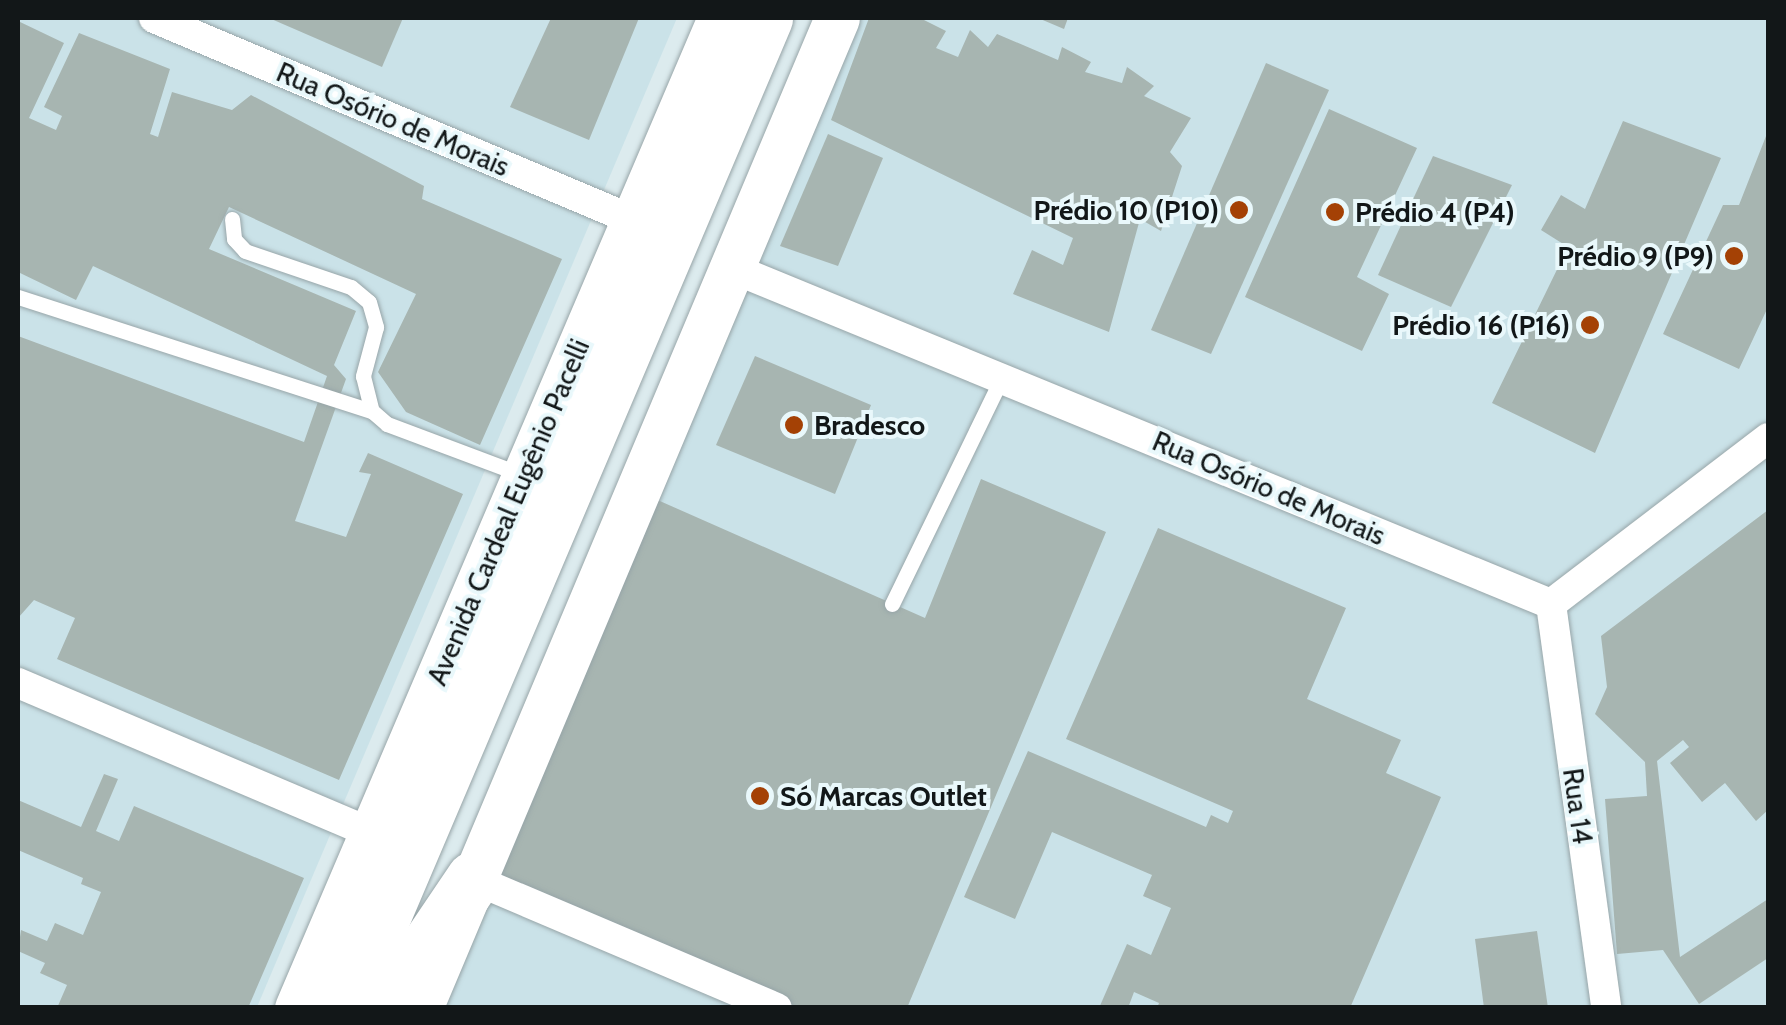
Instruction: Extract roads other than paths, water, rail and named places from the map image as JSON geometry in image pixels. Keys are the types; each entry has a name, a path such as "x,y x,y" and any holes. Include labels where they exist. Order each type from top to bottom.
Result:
{"highway":[{"name":"Avenida Cardeal Eugênio Pacelli","path":"344,1008 764,18"},
{"path":"384,1008 802,18"},
{"path":"310,1008 434,769 456,746"},
{"path":"384,1008 473,879"}],"main road":[{"name":"Avenida Cardeal Eugênio Pacelli","path":"298,1008 720,18"},
{"path":"420,1008 473,879 555,709 838,18"}],"street":[{"name":"Rua Osório de Morais","path":"154,18 633,220"},
{"name":"Rua Osório de Morais","path":"734,269 1551,604"},
{"path":"1551,604 1768,438"},
{"name":"Rua 14","path":"1551,604 1606,1008"},
{"path":"18,683 372,833"},
{"path":"473,879 777,1008"}],"lane":[{"path":"232,219 234,239 245,252 351,288 369,302 376,326 362,376 372,410"},
{"path":"18,297 372,410 387,424 524,475"},
{"path":"892,604 1002,377"}],"place":[{"name":"Prédio 10 (P10)","path":"1239,210"},
{"name":"Prédio 4 (P4)","path":"1335,212"},
{"name":"Prédio 9 (P9)","path":"1734,256"},
{"name":"Prédio 16 (P16)","path":"1590,325"},
{"name":"Bradesco","path":"794,425"},
{"name":"Só Marcas Outlet","path":"760,796"}]}
